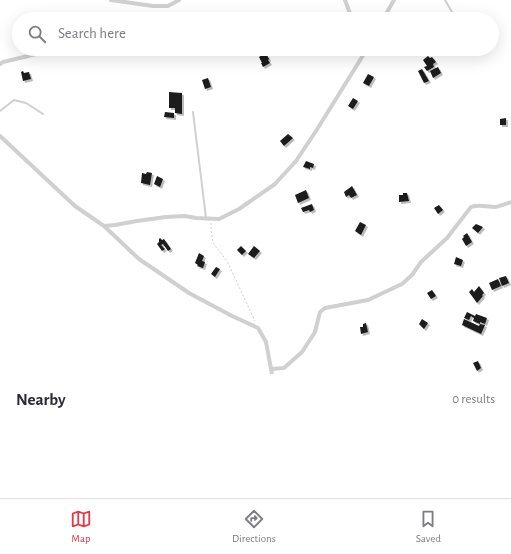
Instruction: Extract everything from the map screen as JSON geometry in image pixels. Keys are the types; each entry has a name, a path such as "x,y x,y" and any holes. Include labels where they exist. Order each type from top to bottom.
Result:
{"street":[{"path":"111,0 154,6 168,6 179,0"},
{"path":"345,0 349,12"},
{"path":"387,12 394,0"},
{"path":"0,64 28,56"},
{"path":"104,226 166,217 186,216 219,219 245,204 275,184 296,161 361,56"},
{"path":"0,136 75,206 104,226 139,259 189,293 258,328 266,342 272,374"},
{"path":"271,369 284,368 302,352 315,332 320,312 325,308 368,300 402,284 412,276 421,262 447,238 471,207 494,207 511,202"}],"lane":[{"path":"445,0 452,12"},
{"path":"0,110 14,100 26,104 43,114"},
{"path":"193,112 206,218"}],"path":[{"path":"212,219 211,230 213,243 227,261 258,328"}],"building":[{"path":"268,56 270,63 263,67 259,57"},
{"path":"428,56 430,58 432,57 436,62 433,64 434,67 427,71 424,67 427,66 423,60"},
{"path":"438,67 441,73 433,78 430,71"},
{"path":"422,69 429,81 424,83 418,71"},
{"path":"23,71 24,73 29,72 31,79 23,81 21,72"},
{"path":"368,74 374,77 369,86 363,83"},
{"path":"208,78 211,87 205,89 202,80"},
{"path":"169,92 182,93 182,114 175,113 175,108 169,108"},
{"path":"353,98 358,101 353,109 348,106"},
{"path":"165,112 174,113 174,118 164,117"},
{"path":"506,118 506,125 500,125 500,119"},
{"path":"288,134 293,138 284,146 280,141"},
{"path":"306,161 314,164 313,168 310,167 310,169 303,167"},
{"path":"147,172 152,173 150,185 141,183 142,173 146,174"},
{"path":"157,176 163,179 160,187 154,184"},
{"path":"352,186 357,195 351,198 349,195 346,197 344,192"},
{"path":"306,190 309,198 298,203 295,195"},
{"path":"403,193 407,193 409,201 399,202 399,195 403,195"},
{"path":"312,204 314,210 310,212 309,210 303,212 301,208"},
{"path":"439,205 443,210 438,214 434,208"},
{"path":"360,222 366,225 361,235 355,231"},
{"path":"476,224 483,227 478,233 472,228"},
{"path":"467,233 472,242 466,246 462,239"},
{"path":"160,238 162,240 164,239 171,249 168,251 163,244 161,245 165,249 162,251 157,244"},
{"path":"241,246 246,251 242,255 237,250"},
{"path":"254,246 260,251 254,258 248,254"},
{"path":"199,253 204,256 202,261 205,262 203,268 197,266 198,265 195,263"},
{"path":"456,257 463,260 461,266 454,264"},
{"path":"216,267 220,269 215,277 211,274"},
{"path":"506,276 509,283 502,286 499,278"},
{"path":"498,279 501,286 492,290 489,283"},
{"path":"479,286 484,293 477,303 469,292 472,289 474,292"},
{"path":"432,290 436,296 431,299 427,293"},
{"path":"467,312 475,316 476,314 487,318 485,324 480,322 480,324 473,321 474,318 471,316 469,320 464,318"},
{"path":"422,319 428,323 424,329 419,324"},
{"path":"464,319 479,326 480,324 485,325 481,334 462,325"},
{"path":"366,323 368,332 361,334 360,327 363,327 363,324"},
{"path":"478,361 481,368 477,371 473,363"}]}
